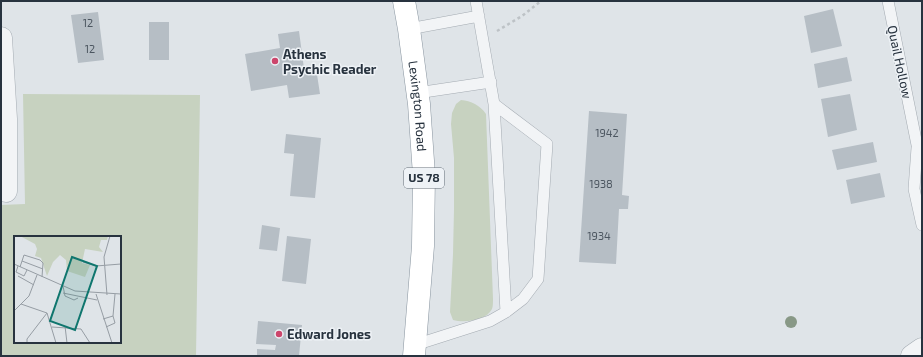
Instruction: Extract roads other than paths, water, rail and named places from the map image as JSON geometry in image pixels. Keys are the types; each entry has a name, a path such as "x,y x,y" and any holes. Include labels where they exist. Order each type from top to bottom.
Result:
{"highway":[{"name":"Lexington Road","path":"404,1 417,93 424,175 422,246 415,350"}],"street":[{"path":"1,38 6,119 6,191"},
{"path":"912,356 922,350"}],"lane":[{"path":"476,1 494,104 506,312"},
{"name":"Quail Hollow","path":"888,1 922,157"},
{"path":"409,29 479,16"},
{"path":"417,93 491,82"},
{"path":"415,350 490,321 506,312 523,299 538,280 547,144 494,104"},
{"name":"Quail Hollow","path":"920,145 914,189 922,225"}],"place":[{"name":"Athens Psychic Reader","path":"275,61"},
{"name":"Edward Jones","path":"279,334"}]}
